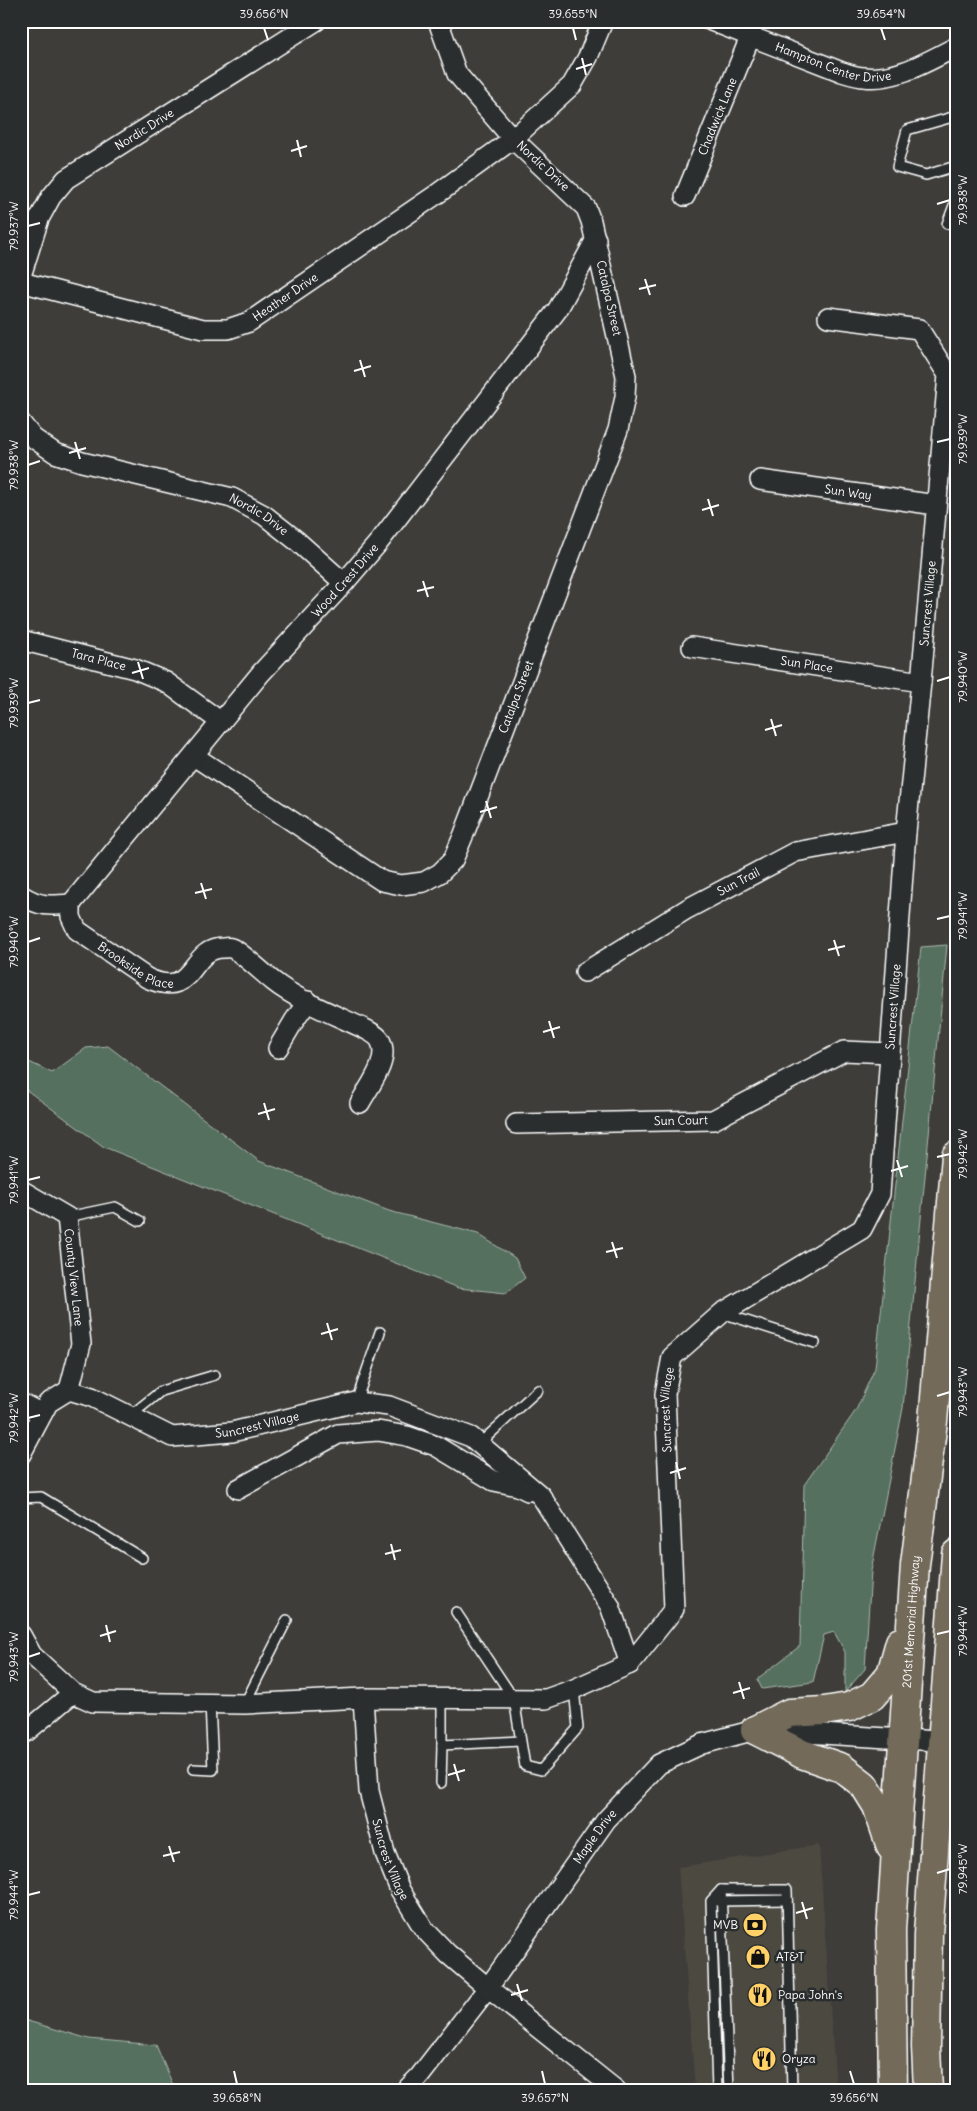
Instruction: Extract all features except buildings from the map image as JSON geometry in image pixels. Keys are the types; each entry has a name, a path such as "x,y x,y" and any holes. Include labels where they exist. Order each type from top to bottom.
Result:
{"main road":[{"name":"201st Memorial Highway","path":"893,2090 891,1930 895,1860 916,1565 933,1421 956,1156"},
{"path":"928,2090 928,1934 950,1742 956,1554"},
{"path":"755,1730 789,1713 849,1707 872,1696 891,1674 905,1628 916,1565"},
{"path":"755,1730 802,1754 842,1768 864,1785 877,1806 895,1860"},
{"path":"927,1996 942,1944 956,1802"}],"street":[{"name":"Nordic Drive","path":"21,276 39,219 51,196 66,179 316,21"},
{"name":"Nordic Drive","path":"438,21 457,74 513,138 586,208 596,239"},
{"name":"Heather Drive","path":"21,282 202,329 228,329 249,322 437,194 513,138 572,85 588,57 603,21"},
{"name":"Hampton Center Drive","path":"711,21 842,72 864,77 882,77 900,73 956,47"},
{"name":"Chadwick Lane","path":"684,196 751,35"},
{"name":"Wood Crest Drive","path":"71,904 261,673 344,583 454,445 558,309 596,239"},
{"name":"Catalpa Street","path":"194,756 382,881 401,885 424,882 440,873 453,860 524,680 618,430 625,397 626,376 596,239"},
{"name":"Suncrest Village","path":"21,1635 32,1655 73,1694 93,1702 245,1704 363,1698 546,1699 574,1689 630,1664 674,1609 665,1394 672,1357 722,1313 862,1229 880,1194 906,832 948,376 919,330 828,317"},
{"name":"Nordic Drive","path":"21,423 33,438 55,453 82,462 232,498 264,515 297,541 344,583"},
{"name":"Sun Way","path":"760,480 936,505"},
{"name":"Tara Place","path":"21,640 143,672 166,682 221,722"},
{"name":"Sun Place","path":"692,647 921,682"},
{"name":"Sun Trail","path":"585,972 687,909 796,852 906,832"},
{"path":"21,895 36,904 55,906 71,904"},
{"name":"Brookside Place","path":"71,904 72,917 77,930 147,978 160,984 174,984 185,979 206,953 218,948 232,948 275,983 379,1038 384,1050 381,1063 360,1103"},
{"path":"278,1048 308,1001"},
{"name":"Sun Court","path":"516,1124 713,1120 844,1050 890,1053"},
{"name":"County View Lane","path":"21,1190 66,1217 81,1344 69,1390"},
{"name":"Suncrest Village","path":"69,1390 92,1397 172,1437 232,1432 356,1402 389,1406 470,1437 540,1496 610,1606 630,1664"},
{"path":"21,1454 48,1403 69,1390"},
{"path":"21,1402 42,1414"},
{"path":"238,1489 338,1434 378,1431 407,1436 436,1446 494,1482 518,1486 540,1496"},
{"path":"21,1731 26,1732 73,1694"},
{"name":"Suncrest Village","path":"363,1698 369,1791 385,1853 400,1890 424,1929 448,1954 488,1988"},
{"name":"Maple Drive","path":"406,2090 419,2077 488,1988 606,1820 658,1764 702,1744 755,1730 950,1742"},
{"path":"488,1988 616,2090"}],"lane":[{"path":"956,116 907,130 897,166 926,175 956,166"},
{"path":"947,224 956,200"},
{"path":"66,1217 115,1207 140,1221"},
{"path":"722,1313 815,1343"},
{"path":"356,1402 380,1332"},
{"path":"130,1416 161,1391 214,1375"},
{"path":"479,1444 538,1390"},
{"path":"21,1498 41,1497 142,1558"},
{"path":"456,1612 514,1699 525,1766 542,1770 578,1728 574,1689"},
{"path":"245,1704 287,1620"},
{"path":"441,1783 442,1698"},
{"path":"192,1769 213,1770 210,1703"},
{"path":"442,1745 520,1741"},
{"path":"721,1890 729,2090"},
{"path":"717,2090 711,1900 721,1890 787,1890 792,2090"},
{"path":"711,1900 787,1900"}],"shaded area":[{"path":"819,1845 836,2090 695,2090 678,1867"}],"green space":[{"path":"947,945 903,1408 871,1571 865,1669 845,1692 845,1652 834,1632 824,1635 813,1682 762,1689 757,1679 800,1646 804,1485 856,1410 875,1368 921,947"},
{"path":"108,1046 259,1161 389,1211 478,1234 515,1258 525,1278 506,1293 458,1288 104,1147 21,1086 21,1058 52,1073 86,1048"},
{"path":"21,2019 89,2039 156,2045 175,2090 21,2090"}],"place":[{"name":"MVB","path":"755,1925"},
{"name":"AT&T","path":"758,1957"},
{"name":"Papa John's","path":"760,1995"},
{"name":"Oryza","path":"764,2059"}]}
